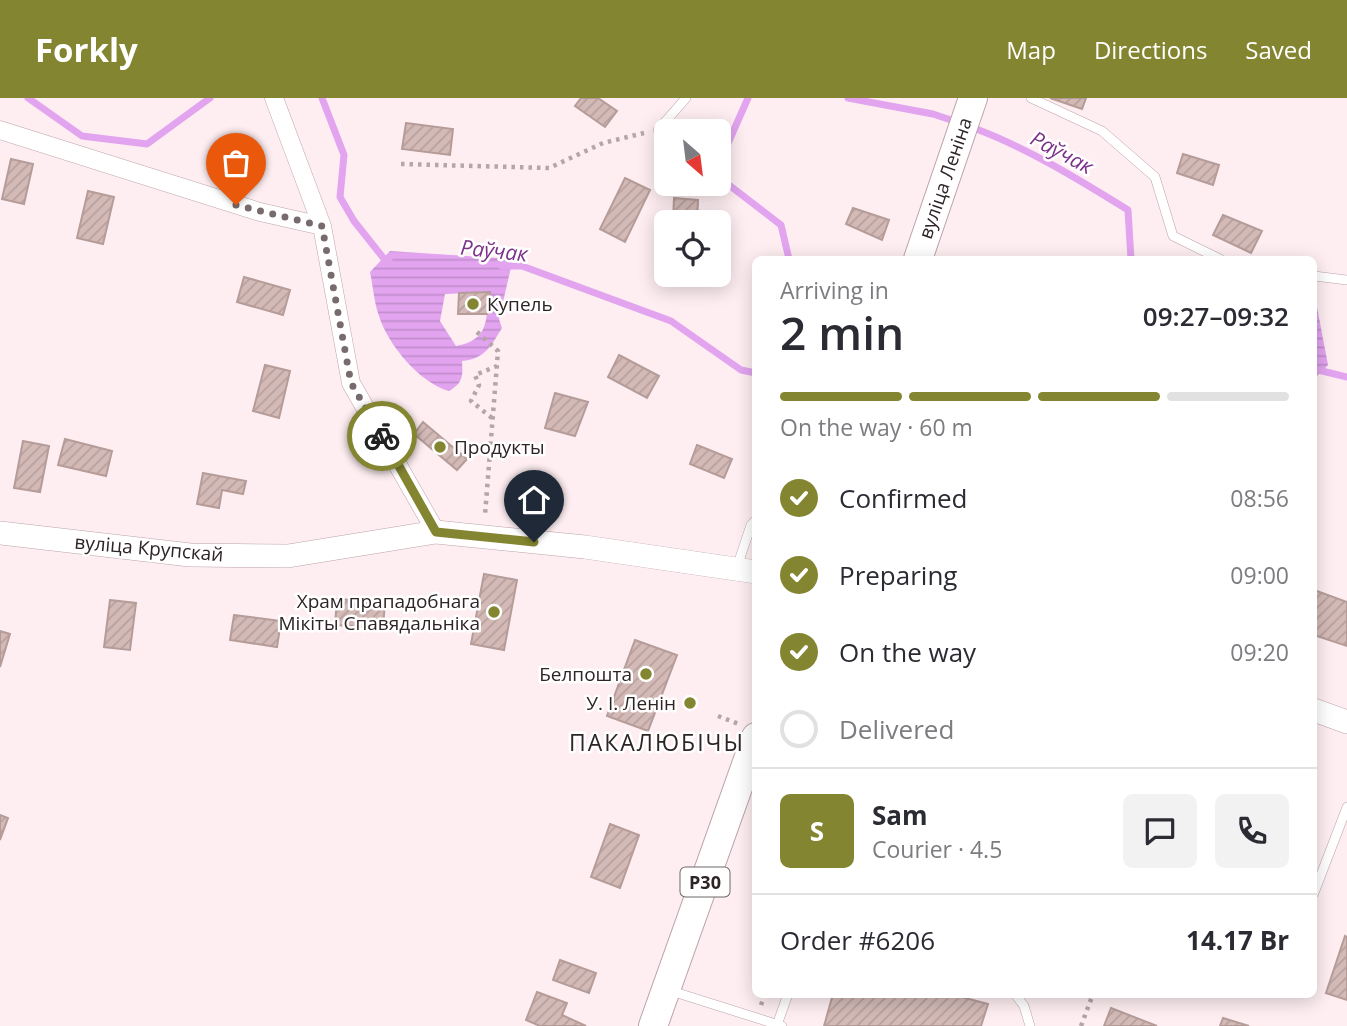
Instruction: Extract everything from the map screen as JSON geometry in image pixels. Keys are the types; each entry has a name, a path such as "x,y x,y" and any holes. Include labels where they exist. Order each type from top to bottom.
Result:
{"main road":[{"name":"вуліца Леніна","path":"919,256 972,99"},
{"name":"Р30","path":"653,1026 752,748"}],"street":[{"path":"274,98 322,226 351,383 436,532"},
{"path":"0,130 260,212 322,226"},
{"name":"вуліца Крупскай","path":"0,534 190,555 289,556 436,532 585,547 746,570"},
{"path":"1317,711 1347,722"}],"lane":[{"path":"668,119 686,98"},
{"path":"1031,98 1102,131 1155,177 1172,236 1214,256"},
{"path":"1317,276 1347,280"},
{"path":"746,570 752,524"},
{"path":"1317,885 1347,807"},
{"path":"666,990 779,1025 787,998"},
{"path":"1019,998 1030,1026"}],"path":[{"path":"401,164 549,168 603,144 654,131"},
{"path":"477,332 498,351 483,537"},
{"path":"493,418 471,401 479,386 475,375 497,366"},
{"path":"1081,1026 1092,998"}],"shaded area":[{"path":"390,251 513,259 499,319 502,328 491,346 482,354 462,361 461,379 449,391 427,380 397,350 377,311 370,272","holes":["489,292 484,328 475,339 456,346 440,321 445,294"]},
{"path":"1317,307 1328,365 1317,376"}],"building":[{"path":"581,98 598,98 617,111 605,127 575,106"},
{"path":"1050,98 1086,98 1082,109"},
{"path":"406,123 453,129 450,155 402,149"},
{"path":"1183,154 1219,165 1213,185 1177,173"},
{"path":"11,159 33,164 24,204 2,199"},
{"path":"625,178 650,190 625,242 600,229"},
{"path":"88,191 114,197 103,244 77,238"},
{"path":"674,198 698,200 698,210 674,210"},
{"path":"853,208 889,220 882,240 846,224"},
{"path":"1223,215 1262,231 1251,253 1213,235"},
{"path":"244,277 290,290 283,315 237,302"},
{"name":"Купель","path":"490,292 487,314 458,314 459,293"},
{"path":"619,355 659,376 647,398 608,377"},
{"path":"265,365 290,371 279,418 253,411"},
{"path":"555,393 588,402 575,436 545,428"},
{"name":"Продукты","path":"423,422 467,459 457,470 414,434"},
{"path":"65,439 112,451 106,476 58,465"},
{"path":"23,441 49,446 40,492 14,488"},
{"path":"697,445 732,459 724,478 690,464"},
{"path":"203,473 246,481 243,494 222,490 219,508 197,504"},
{"name":"Храм прападобнага Мікіты Спавядальніка","path":"484,574 517,580 504,650 471,644"},
{"path":"1317,591 1347,602 1347,646 1317,636"},
{"path":"337,599 385,602 383,628 335,625"},
{"path":"110,600 136,603 130,650 104,647"},
{"path":"234,615 281,621 277,647 230,640"},
{"path":"0,631 10,634 0,667"},
{"name":"Белпошта","path":"635,640 677,655 648,731 607,716"},
{"path":"0,815 8,818 0,840"},
{"path":"610,824 639,835 620,888 591,877"},
{"path":"1345,936 1347,937 1347,1000 1326,993"},
{"path":"560,960 596,973 589,993 553,980"},
{"path":"537,992 567,1003 562,1015 586,1026 540,1026 526,1020"},
{"path":"832,998 965,998 988,1004 981,1026 824,1026"},
{"path":"1111,1008 1157,1026 1104,1026"},
{"path":"1223,1018 1249,1026 1220,1026"}],"waterway":[{"name":"Раўчак","path":"28,98 82,136 147,144 210,98"},
{"name":"Раўчак","path":"322,98 344,155 340,197 354,221 385,260 389,260"},
{"name":"Раўчак","path":"748,98 725,150 725,182 781,225 788,256"},
{"name":"Раўчак","path":"848,98 933,114 960,123"},
{"name":"Раўчак","path":"971,127 1032,154 1128,210 1131,256"},
{"name":"Раўчак","path":"502,266 522,266 671,321 741,370 752,372"},
{"name":"Раўчак","path":"1317,370 1347,377"}],"way so far":[{"path":"236,205 322,226 351,383 382,436"}],"place":[{"name":"Купель","path":"473,304"},
{"name":"Продукты","path":"440,447"},
{"name":"Храм прападобнага Мікіты Спавядальніка","path":"494,612"},
{"name":"Белпошта","path":"646,674"},
{"name":"У. І. Ленін","path":"690,703"}],"district":[{"name":"ПАКАЛЮБІЧЫ","path":"657,742"}],"route":[{"path":"382,436 436,532 534,542"}]}
